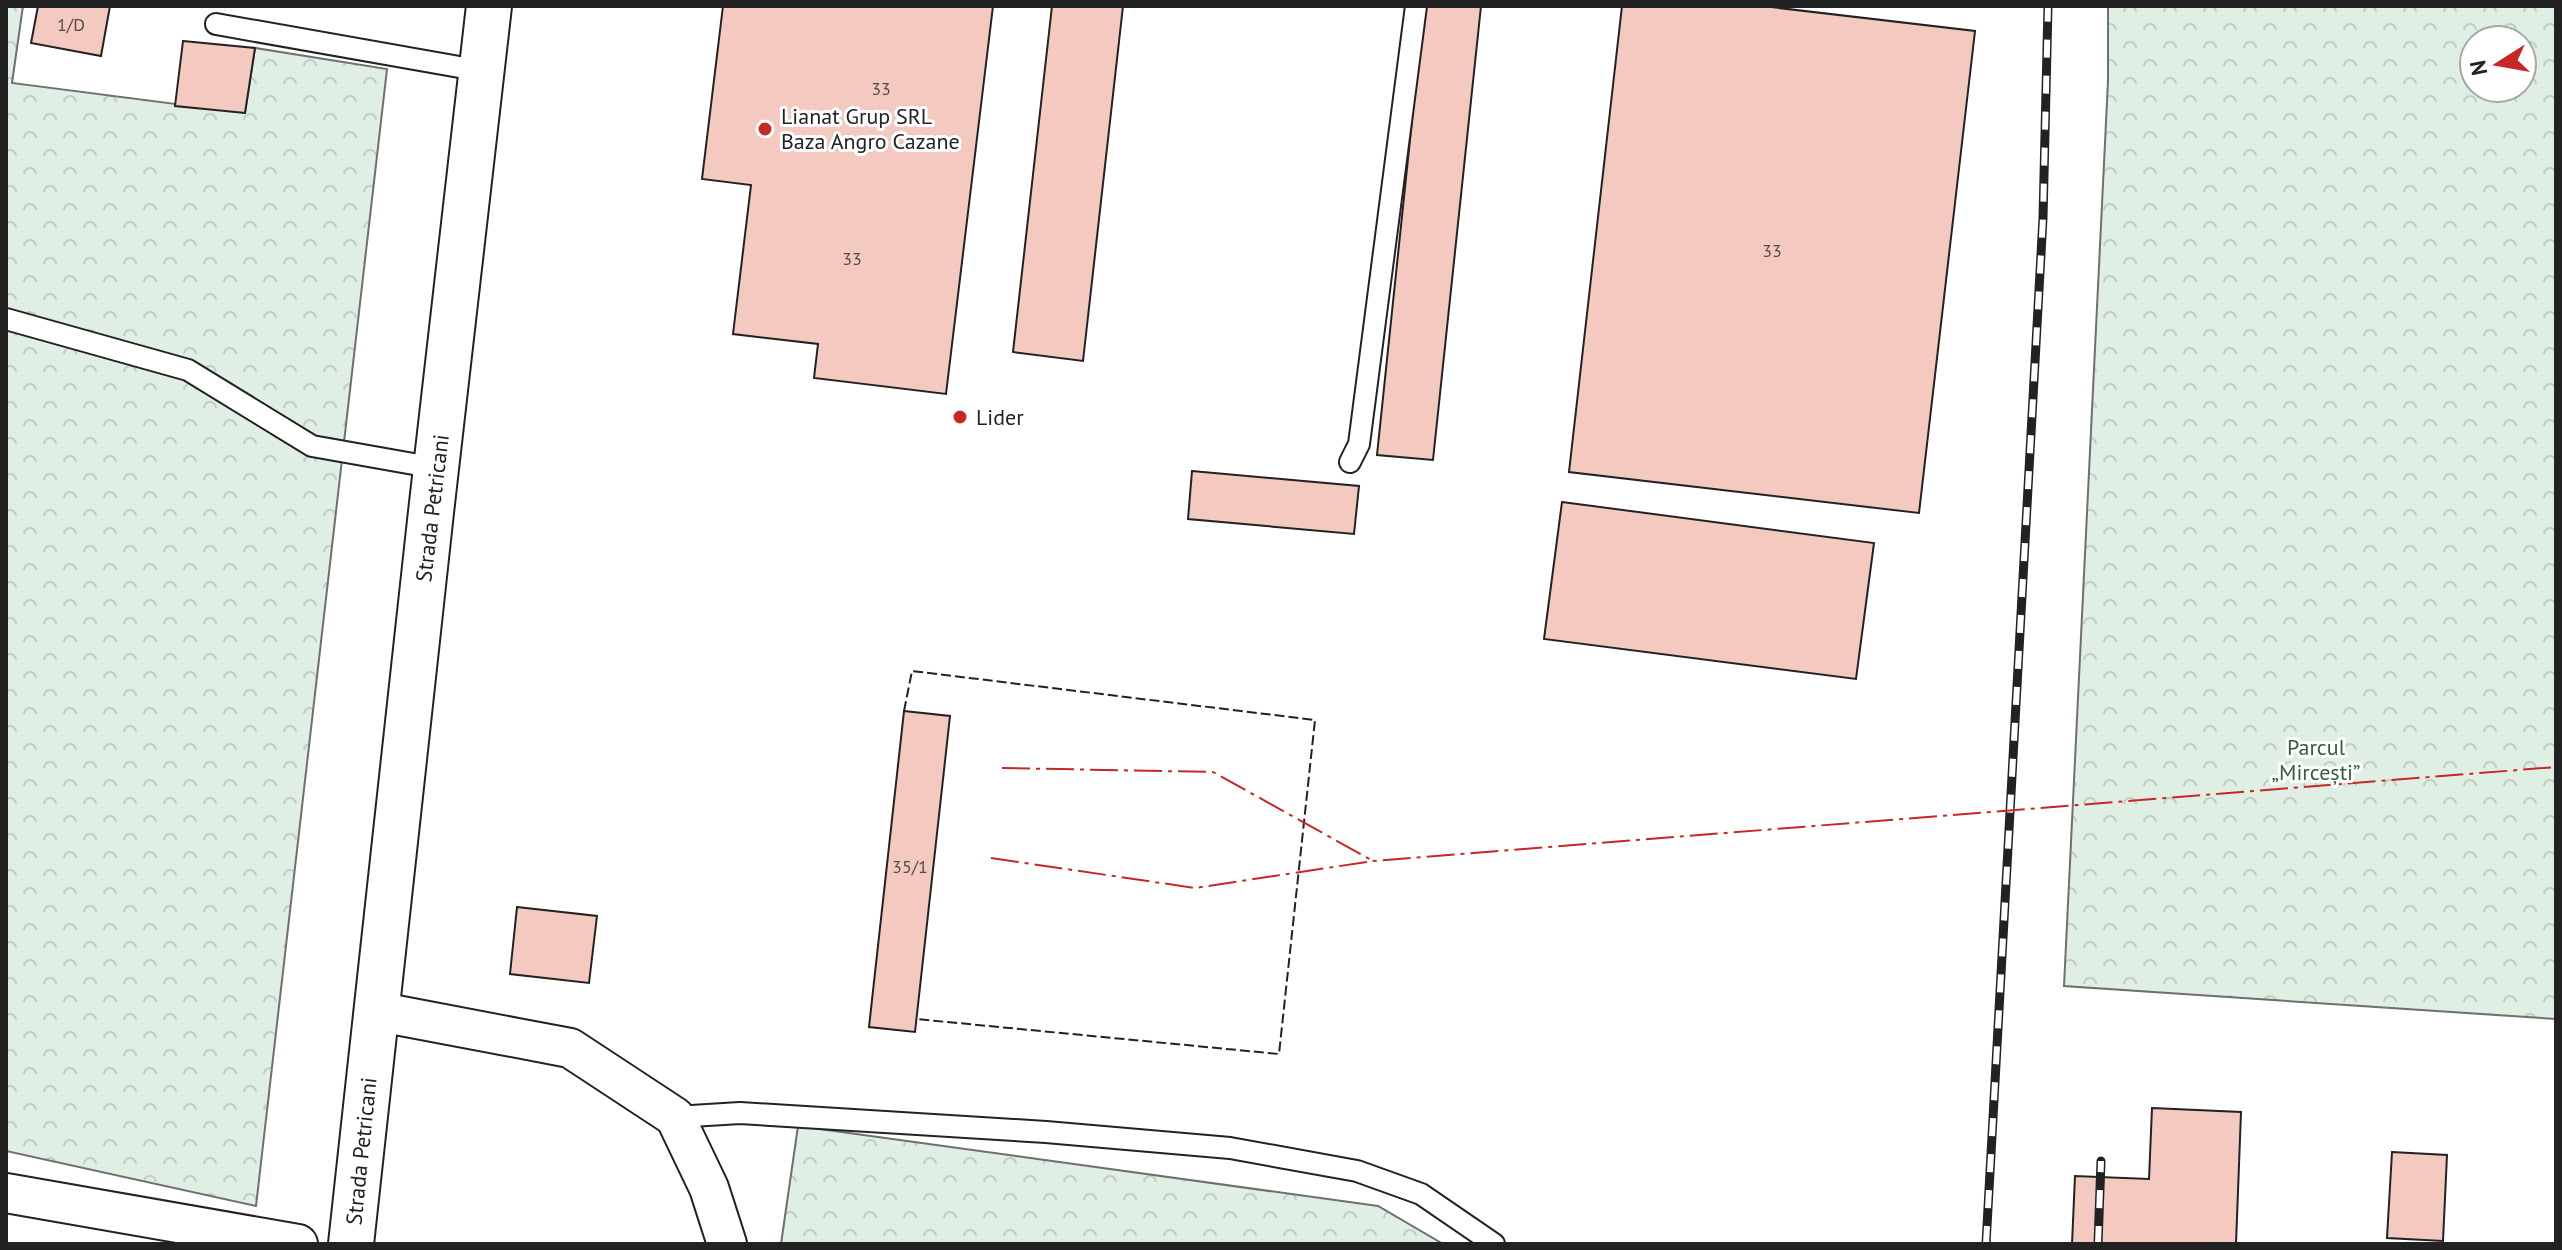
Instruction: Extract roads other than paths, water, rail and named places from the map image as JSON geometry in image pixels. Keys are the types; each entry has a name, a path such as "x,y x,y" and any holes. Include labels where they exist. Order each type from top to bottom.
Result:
{"main road":[{"name":"Strada Petricani","path":"351,1244 489,6"}],"street":[{"path":"375,1011 570,1048 675,1117 709,1188 727,1244"},
{"path":"6,1193 298,1244"}],"lane":[{"path":"1350,462 1359,444 1416,6"},
{"path":"216,24 482,71"},
{"path":"6,319 188,370 312,446 436,468"},
{"path":"675,1117 740,1113 1046,1132 1230,1148 1357,1171 1421,1194 1494,1244"}],"railway":[{"path":"1986,1244 2043,218 2048,6"},
{"path":"2098,1244 2101,1161"}],"place":[{"name":"Lianat Grup SRL Baza Angro Cazane","path":"765,129"},
{"name":"Lider","path":"960,417"}],"park label":[{"name":"Parcul „Mircești”","path":"2316,760"}]}
